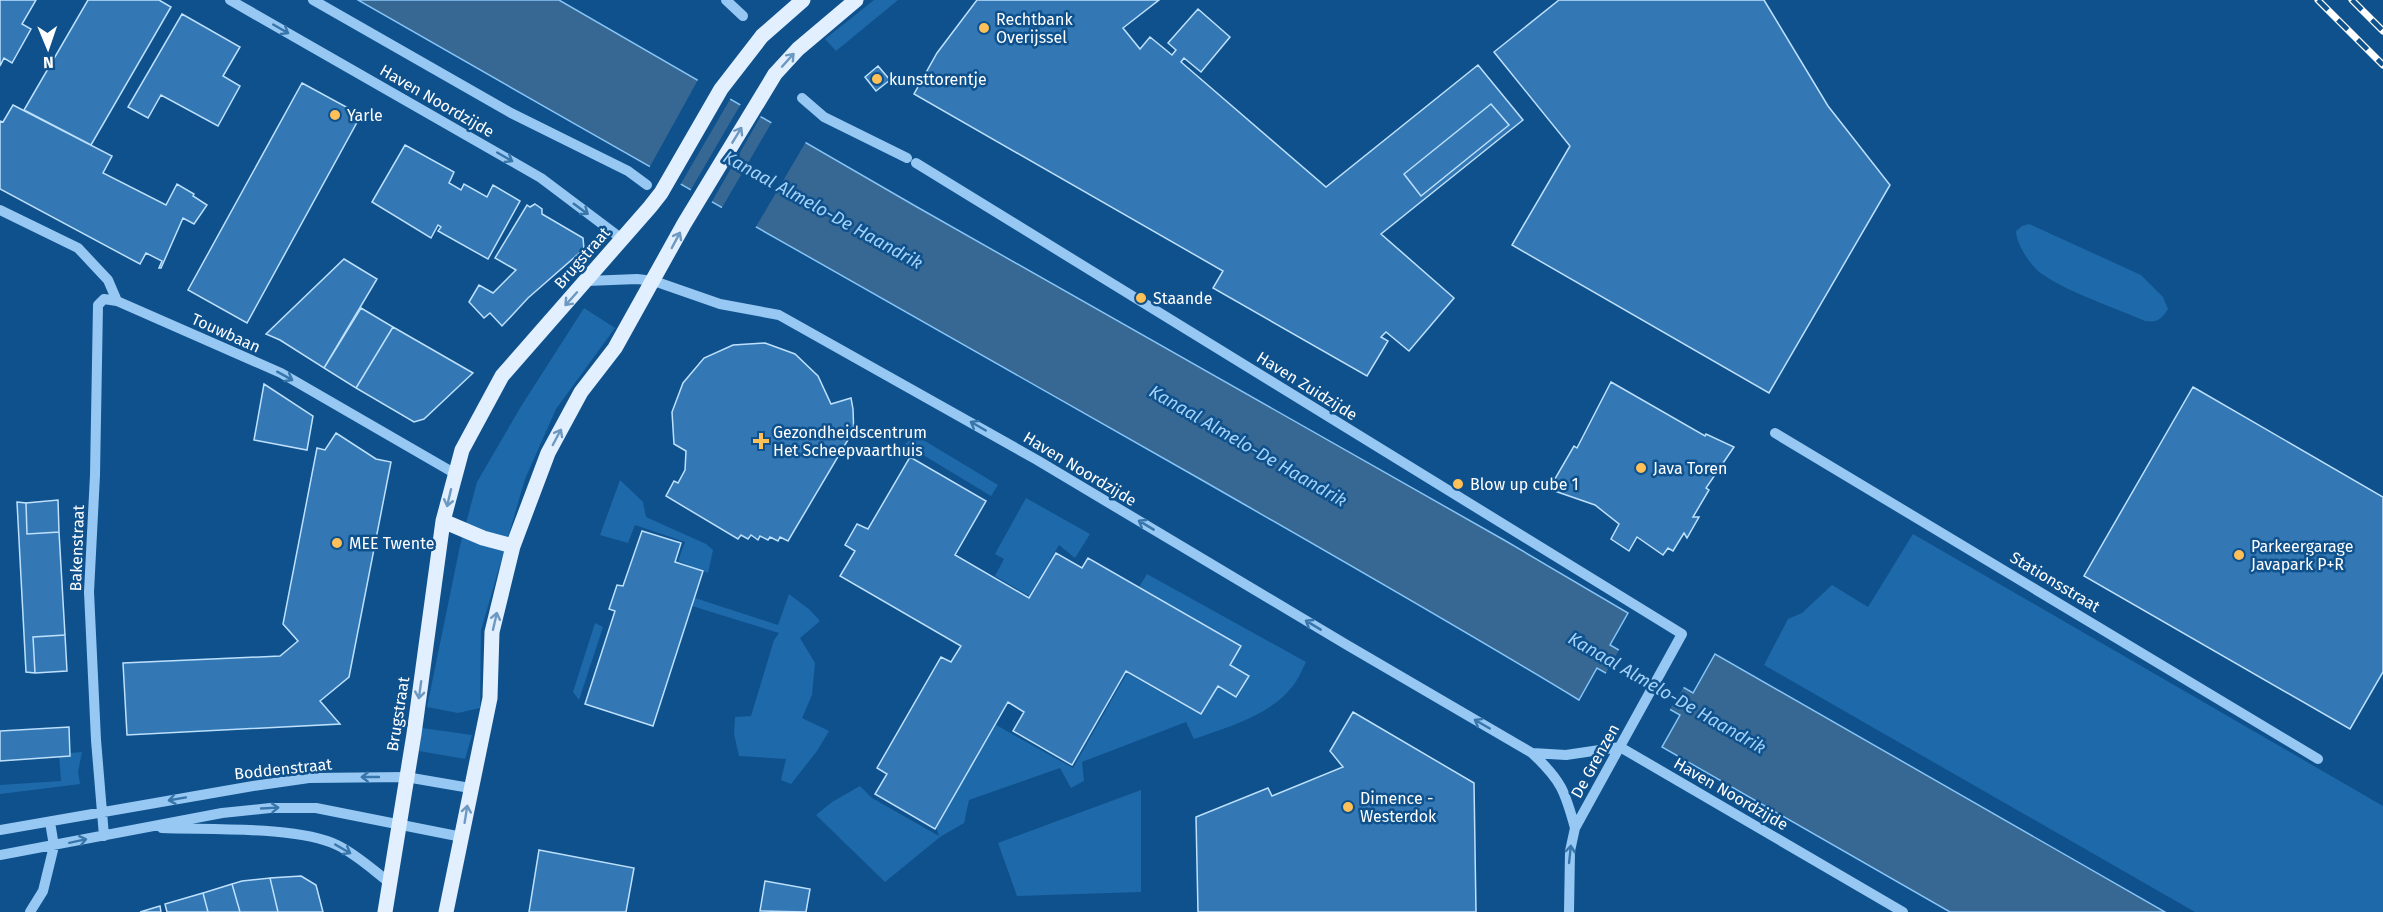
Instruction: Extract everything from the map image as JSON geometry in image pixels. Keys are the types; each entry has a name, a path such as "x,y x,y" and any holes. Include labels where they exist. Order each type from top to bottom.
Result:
{"main road":[{"name":"Brugstraat","path":"385,912 443,521 462,450 502,376 650,207 721,89 762,36 803,0"},
{"path":"446,912 490,698 492,633 513,546 548,453 581,392 615,348 699,199 775,74 798,49 856,0"},
{"path":"443,521 483,538 513,546"}],"street":[{"name":"Haven Noordzijde","path":"230,0 541,178 622,239"},
{"name":"Haven Noordzijde","path":"314,0 511,113 628,171 647,185"},
{"path":"726,0 743,16"},
{"name":"Haven Zuidzijde","path":"802,98 824,117 912,160 1682,634"},
{"path":"0,210 78,248 108,280 117,301"},
{"name":"Haven Noordzijde","path":"587,281 637,279 654,281 720,304 779,315 1037,460 1532,753 1550,770 1566,794 1575,828"},
{"name":"Bakenstraat","path":"100,813 89,592 95,475 98,305 104,299 117,301"},
{"name":"Touwbaan","path":"117,301 280,373 454,473"},
{"name":"Stationsstraat","path":"1775,433 2318,759"},
{"name":"De Grenzen","path":"1569,912 1570,851 1575,828 1682,634"},
{"name":"Haven Noordzijde","path":"1532,753 1566,755 1620,747 1903,912"},
{"name":"Boddenstraat","path":"0,830 309,778 406,777 470,788"},
{"path":"0,855 222,813 270,808 316,807 462,837"},
{"path":"100,813 104,836"},
{"path":"30,912 43,891 54,846 50,822"},
{"path":"141,828 284,833 323,840 349,852 390,883"}],"shaded area":[{"path":"874,0 898,0 836,51 825,39"},
{"path":"2029,224 2141,275 2163,297 2168,309 2159,320 2145,321 2074,292 2048,278 2031,263 2018,241 2016,231"},
{"path":"584,308 615,328 556,409 525,479 481,630 480,708 458,713 427,707 460,546 477,482 520,408"},
{"path":"915,435 998,485 991,496 905,444"},
{"path":"620,480 643,502 646,517 706,544 713,550 708,573 678,561 685,542 635,525 628,543 600,535"},
{"path":"1026,498 1090,534 1075,558 1059,545 1029,596 995,576 1004,559 995,554"},
{"path":"1913,534 2383,806 2383,912 2195,912 1764,665 1788,619 1802,613 1832,585 1868,607"},
{"path":"1147,574 1306,662 1294,684 1272,706 1220,730 1194,739 1186,722 1082,762 1084,781 1071,788 1060,768 969,800 964,823 940,837 885,882 816,815 832,802 860,786 872,798 939,836 936,827 996,725 1073,768 1127,673 1201,715 1218,687 1237,698 1249,676 1230,665 1241,646 1139,587"},
{"path":"789,594 820,621 800,638 815,663 812,695 802,718 829,731 817,751 791,784 781,780 786,759 739,756 734,734 735,717 751,716 774,640 779,633 692,606 695,598 778,625"},
{"path":"595,623 603,627 579,700 573,692"},
{"path":"422,728 472,735 465,759 419,751"},
{"path":"82,752 78,772 80,784 0,794 0,785 61,781 59,754"},
{"path":"1141,790 1141,892 1017,896 998,843"}],"water":[{"name":"Kanaal Almelo-De Haandrik","path":"358,0 559,0 1628,613 1610,645 1693,693 1715,654 2165,912 1950,912 1662,747 1680,715 1597,668 1579,700 1200,479"}],"pier":[{"path":"699,78 732,96 679,187 648,170"},
{"path":"742,102 762,114 710,205 689,193"},
{"path":"773,120 807,140 754,230 720,211"},
{"path":"1620,648 1685,685 1669,711 1605,675"}],"building":[{"path":"0,0 36,0 22,24 31,29 12,63 4,58 0,66"},
{"path":"88,0 159,0 171,7 91,145 24,110"},
{"path":"977,0 1159,0 1123,28 1140,49 1150,37 1172,55 1176,50 1168,43 1198,9 1230,37 1201,72 1184,58 1181,62 1326,187 1478,65 1523,120 1381,234 1454,298 1409,351 1386,332 1381,337 1388,341 1367,376 1213,288 1223,271 914,94 937,53","holes":["1491,104 1509,125 1421,196 1404,174"]},
{"path":"1559,0 1764,0 1828,106 1890,185 1769,393 1512,245 1570,146 1494,52"},
{"path":"182,14 240,47 223,76 240,86 218,126 161,95 148,118 128,107"},
{"name":"kunsttorentje","path":"878,66 890,80 876,91 865,77"},
{"path":"302,83 361,115 247,323 188,290"},
{"path":"1491,104 1509,125 1421,196 1404,174"},
{"path":"13,105 112,156 103,173 166,205 177,184 207,205 194,224 183,218 161,268 159,268 162,261 146,253 140,264 0,189 0,121 3,122"},
{"path":"405,145 454,172 449,183 461,190 464,184 487,197 493,185 520,201 488,259 438,231 441,227 438,225 431,238 372,202"},
{"path":"535,204 542,209 542,214 583,238 584,249 528,298 502,326 490,313 484,318 469,302 479,285 493,293 516,270 495,258 527,205 530,207"},
{"path":"344,259 377,279 324,368 280,340 266,334"},
{"path":"361,308 393,327 356,388 324,368"},
{"path":"393,327 473,373 424,419 414,422 356,388"},
{"name":"Gezondheidscentrum Het Scheepvaarthuis","path":"765,343 795,354 818,376 831,404 851,398 853,409 854,438 849,438 788,541 780,537 778,541 770,537 768,540 760,536 758,540 751,535 748,539 741,535 738,539 666,496 674,481 678,483 685,470 686,451 674,444 672,412 683,383 704,358 733,345"},
{"name":"Java Toren","path":"1611,382 1705,436 1706,434 1734,447 1706,488 1709,490 1693,517 1699,517 1687,538 1684,533 1673,551 1668,548 1663,555 1637,537 1629,551 1611,539 1619,524 1595,505 1549,489 1574,446 1577,448"},
{"path":"264,384 313,416 307,450 254,440"},
{"name":"Parkeergarage Javapark P+R","path":"2193,387 2383,497 2383,672 2350,729 2084,576"},
{"name":"MEE Twente","path":"336,433 376,459 391,462 349,677 320,701 340,724 127,735 123,663 280,656 298,641 283,624 317,448 325,450"},
{"path":"910,457 986,501 955,555 1029,598 1056,553 1082,568 1088,558 1241,646 1230,665 1249,676 1236,697 1218,686 1201,714 1126,671 1072,765 1013,731 1024,712 1008,702 935,829 875,794 887,774 877,768 941,657 951,662 961,646 840,576 855,551 845,545 857,524 868,529"},
{"path":"58,500 59,532 27,534 26,503"},
{"path":"17,502 26,503 27,534 59,532 65,635 33,637 35,673 26,672"},
{"path":"642,531 681,543 675,562 703,571 653,726 585,704 615,611 609,609 617,585 623,586"},
{"path":"65,635 67,671 35,673 33,637"},
{"name":"Dimence - Westerdok","path":"1353,712 1474,783 1476,912 1198,912 1196,817 1268,788 1272,796 1343,767 1330,751"},
{"path":"69,727 70,756 0,761 0,731"},
{"path":"539,850 634,868 626,912 529,912"},
{"path":"301,876 316,885 323,912 278,912 270,878"},
{"path":"270,878 278,912 240,912 232,884"},
{"path":"765,881 810,889 806,912 760,911"},
{"path":"232,884 240,912 208,912 203,893"},
{"path":"203,893 208,912 167,912 165,904"},
{"path":"160,906 161,912 140,912"}],"railway":[{"path":"2318,0 2383,65"},
{"path":"2352,0 2383,31"}],"place":[{"name":"Rechtbank Overijssel","path":"984,28"},
{"name":"kunsttorentje","path":"877,79"},
{"name":"Yarle","path":"335,115"},
{"name":"Staande","path":"1141,298"},
{"name":"Gezondheidscentrum Het Scheepvaarthuis","path":"761,441"},
{"name":"Java Toren","path":"1641,468"},
{"name":"Blow up cube 1","path":"1458,484"},
{"name":"MEE Twente","path":"337,543"},
{"name":"Parkeergarage Javapark P+R","path":"2239,555"},
{"name":"Dimence - Westerdok","path":"1348,807"}]}
